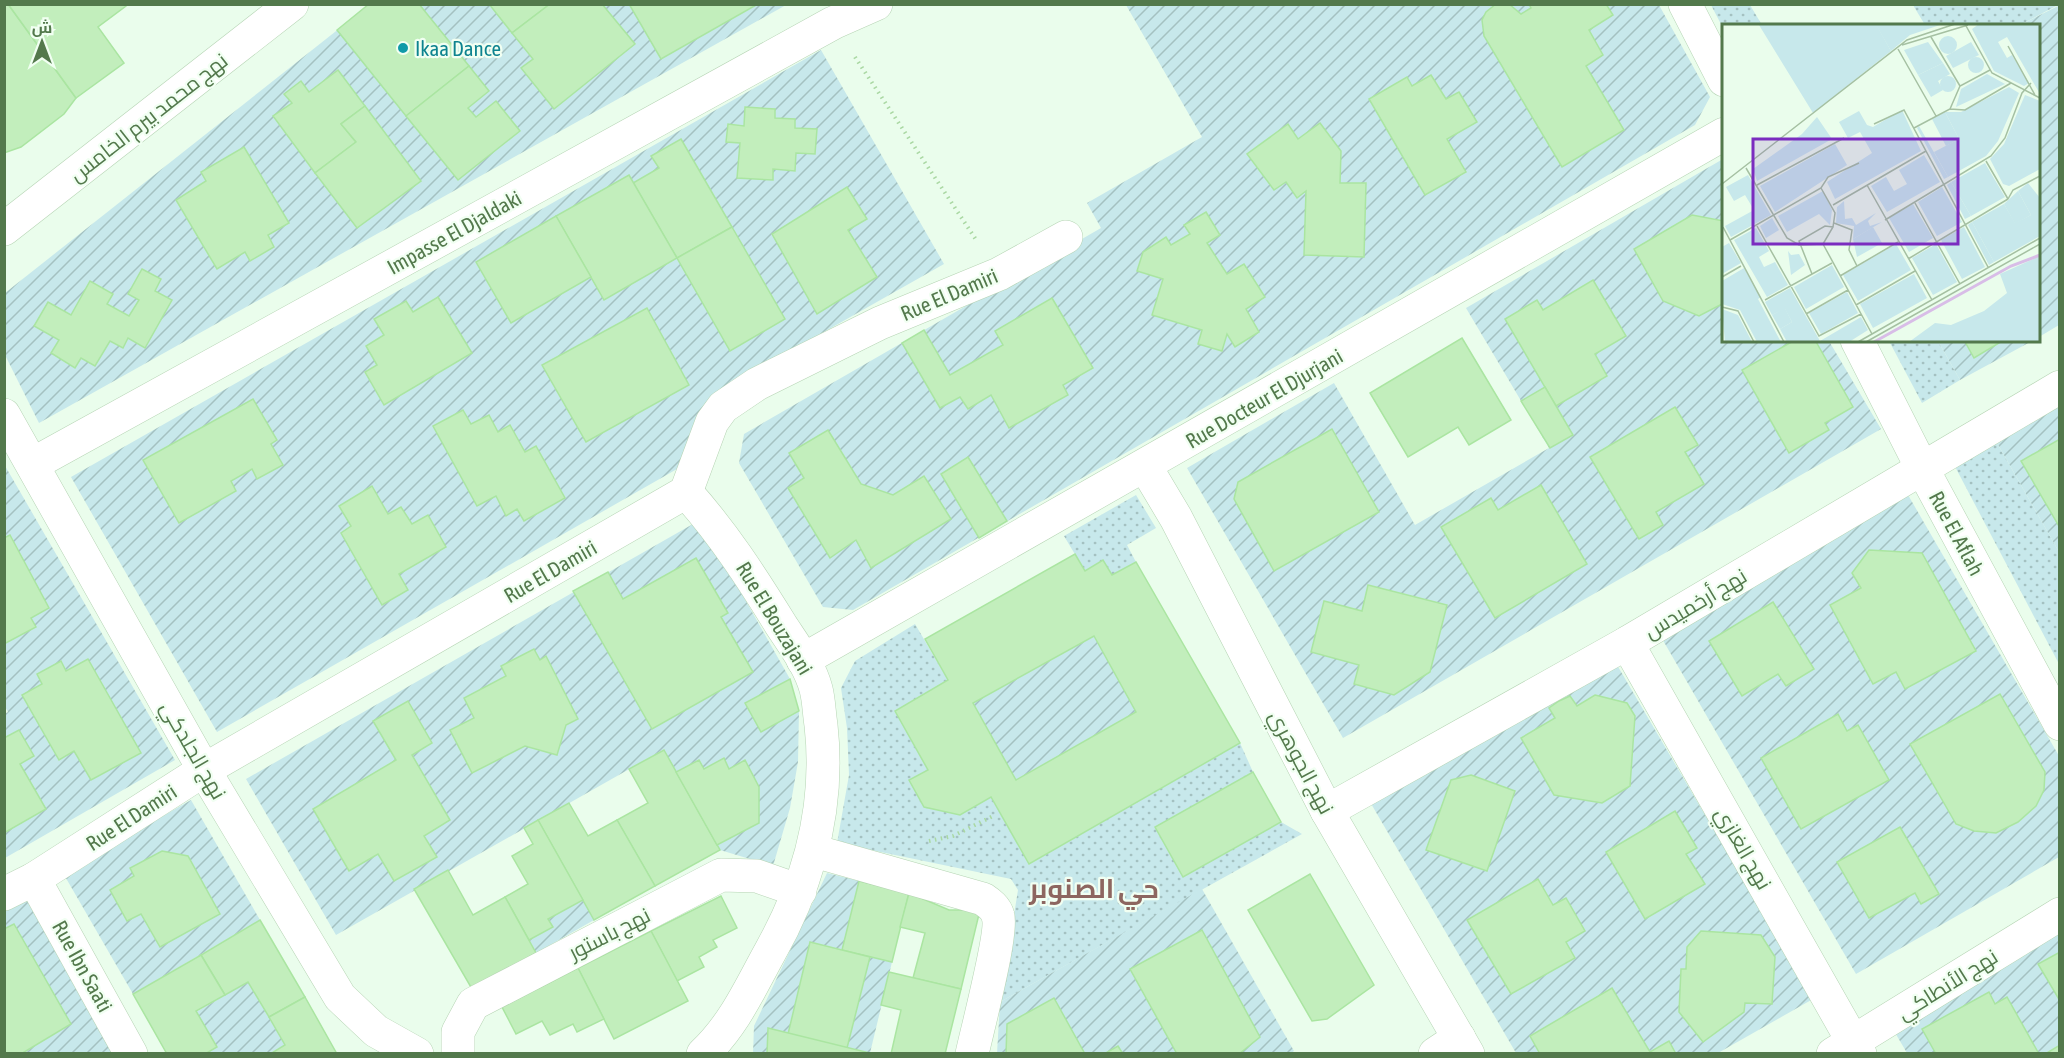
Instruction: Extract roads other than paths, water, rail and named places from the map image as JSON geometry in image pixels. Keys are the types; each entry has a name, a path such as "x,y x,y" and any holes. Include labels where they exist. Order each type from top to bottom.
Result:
{"street":[{"name":"نهج محمد بيرم الخامس","path":"4,229 292,4"},
{"name":"Impasse El Djaldaki","path":"33,464 833,23 876,4"},
{"path":"1685,4 1722,76"},
{"name":"Rue Docteur El Djurjani","path":"803,660 1722,135"},
{"name":"Rue El Damiri","path":"4,894 34,879 204,770 686,492 705,435 723,407 757,384 880,323 999,274 1066,237"},
{"name":"Rue El Aflah","path":"1858,342 1922,468 2060,724"},
{"name":"نهج أرخميدس","path":"1327,811 1627,643 2060,387"},
{"name":"نهج الجلدكي","path":"4,415 204,770 340,997 376,1031 417,1053"},
{"name":"نهج الجوهري","path":"1145,466 1176,518 1327,811 1454,1048"},
{"name":"Rue El Bouzajani","path":"686,492 730,544 803,660 816,688 823,746 823,797 814,851 800,891 780,935 732,1022 721,1037 703,1053"},
{"name":"نهج الغازي","path":"1627,643 1849,1050"},
{"path":"814,851 983,899 992,906 999,917 997,937 972,1053"},
{"name":"نهج باستور","path":"458,1053 458,1032 473,1004 721,875 757,876 800,891"},
{"name":"Rue Ibn Saati","path":"34,879 132,1053"},
{"name":"نهج الأنطاكي","path":"1849,1050 2060,914"}],"place":[{"name":"Ikaa Dance","path":"403,48"}],"district":[{"name":"حي الصنوبر","path":"1094,888"}]}
